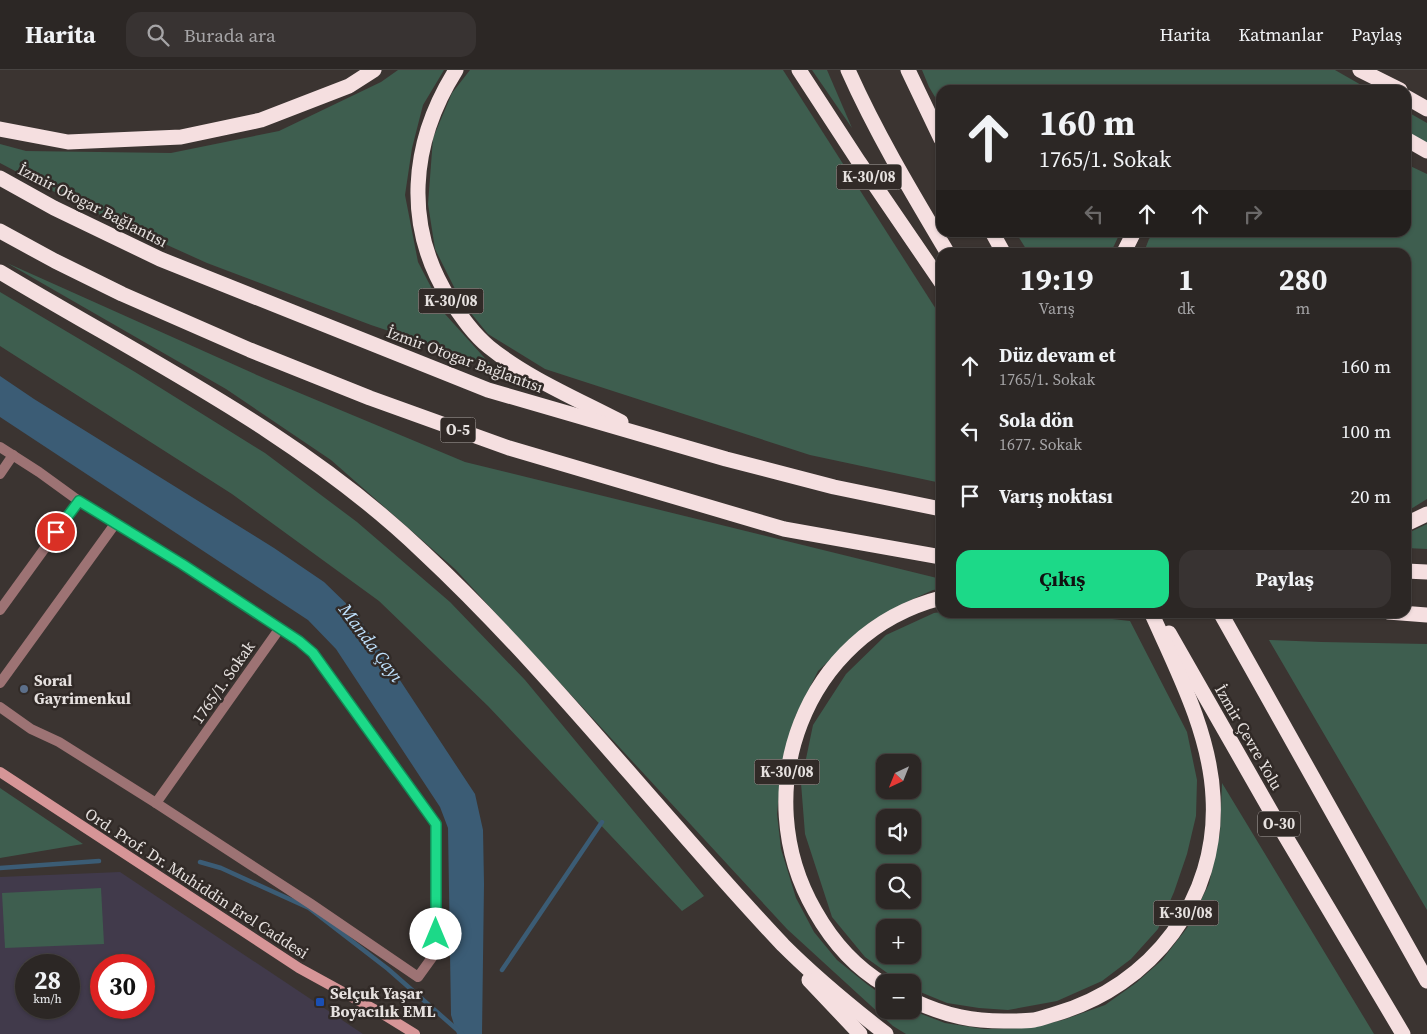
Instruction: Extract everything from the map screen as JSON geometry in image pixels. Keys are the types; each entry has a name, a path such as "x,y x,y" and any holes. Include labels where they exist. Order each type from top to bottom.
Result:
{"highway":[{"path":"0,129 68,142 181,137 261,120 349,86 374,70"},
{"name":"K-30/08","path":"456,70 442,92 428,126 420,160 418,194 420,229 430,259 444,290 463,319 488,346 519,368 651,438"},
{"name":"K-30/08","path":"800,70 873,183 936,275"},
{"path":"848,70 861,100 936,233"},
{"path":"908,70 936,129"},
{"path":"1359,70 1385,85"},
{"path":"1359,70 1390,85"},
{"path":"1411,96 1427,104"},
{"path":"1411,100 1427,109"},
{"path":"1411,142 1427,152"},
{"name":"İzmir Otogar Bağlantısı","path":"0,178 54,208 160,259 488,390 651,438 834,487 936,508"},
{"name":"O-5","path":"0,231 122,294 250,350 370,398 509,448 784,529 936,556"},
{"path":"938,237 945,248"},
{"path":"995,237 1001,248"},
{"path":"0,272 201,388 310,459 357,494 422,550 476,603 785,946 849,1005 886,1034"},
{"path":"1411,522 1427,514"},
{"path":"1411,571 1427,572"},
{"name":"K-30/08","path":"876,980 848,956 825,929 805,894 792,860 788,835 787,771 797,730 807,706 823,679 842,657 865,635 893,616 917,605 936,599"},
{"path":"1411,614 1427,615"},
{"name":"K-30/08","path":"921,1004 965,1019 994,1021 1033,1020 1074,1008 1104,995 1133,976 1163,947 1182,920 1196,894 1208,864 1213,828 1210,765 1183,684 1154,618"},
{"name":"İzmir Çevre Yolu","path":"1161,618 1277,822 1403,1034"},
{"path":"1223,618 1427,981"},
{"path":"785,946 813,985 860,1034"}],"main road":[{"name":"Ord. Prof. Dr. Muhiddin Erel Caddesi","path":"0,772 299,968 415,1034"},
{"name":"Ord. Prof. Dr. Muhiddin Erel Caddesi","path":"381,1013 404,1034"}],"street":[{"path":"0,447 79,501 182,564 280,628 313,653 436,824 436,952 418,977 311,904 156,803 59,742 31,729 0,707"},
{"path":"0,474 13,455"},
{"path":"0,610 79,501"},
{"path":"0,684 115,524"},
{"name":"1765/1. Sokak","path":"156,803 280,628"}],"shaded area":[{"path":"120,872 363,1034 0,1034 0,877"}],"green space":[{"path":"398,70 444,70 423,105 412,148 405,195 418,262 445,314 491,365 371,325 207,263 83,207 0,163 0,144 26,151 171,153 279,131 381,82"},
{"path":"470,70 783,70 936,309 936,482 810,455 545,369 488,334 461,301 435,249 428,204 433,138 452,93"},
{"path":"812,70 827,70 852,128"},
{"path":"922,70 1335,70 1361,85 936,85 936,99"},
{"path":"1411,114 1427,123 1427,143 1411,136"},
{"path":"1411,166 1427,174 1427,499 1411,509 1411,248 1146,248 1151,237 1411,237"},
{"path":"1019,237 1118,237 1113,248 1025,248"},
{"path":"7,263 266,379 465,462 936,578 936,590 911,600 869,623 818,671 795,717 782,764 777,814 781,849 796,898 814,932 837,960 876,991 876,1010 787,929 455,569 331,460 226,389"},
{"path":"0,292 135,372 265,453 357,522 450,602 525,680 704,896 682,911 488,706 379,601 232,494 0,346"},
{"path":"1427,524 1427,549 1411,548 1411,532"},
{"path":"934,613 936,613 936,618 1104,618 1130,621 1187,732 1197,780 1196,816 1187,854 1174,892 1158,929 1131,959 1102,981 1057,1001 1008,1010 947,1003 921,992 921,974 889,974 865,957 832,917 805,834 801,783 813,725 846,674 886,635"},
{"path":"1269,640 1427,644 1427,910"},
{"path":"1222,783 1374,1034 906,1034 885,1019 921,1019 921,1014 945,1023 984,1029 1028,1028 1063,1020 1105,1005 1136,983 1162,960 1187,928 1209,884 1220,833"},
{"path":"0,788 83,844 0,858"},
{"path":"101,888 104,944 5,948 2,893"}],"water":[{"name":"Manda Çayı","path":"0,376 274,548 324,582 355,612 475,794 483,830 482,1034 457,1034 451,1015 448,828 440,807 336,649 308,620 0,417"}],"waterway":[{"path":"502,970 602,822"},
{"path":"0,868 99,861"},
{"path":"200,862 221,868 309,908 388,969 462,1034"}],"place":[{"name":"Soral Gayrimenkul","path":"24,689"},
{"name":"Selçuk Yaşar Boyacılık EML","path":"320,1002"}],"route":[{"path":"56,532 79,501 182,564 299,641 313,653 436,824 436,934"}]}
